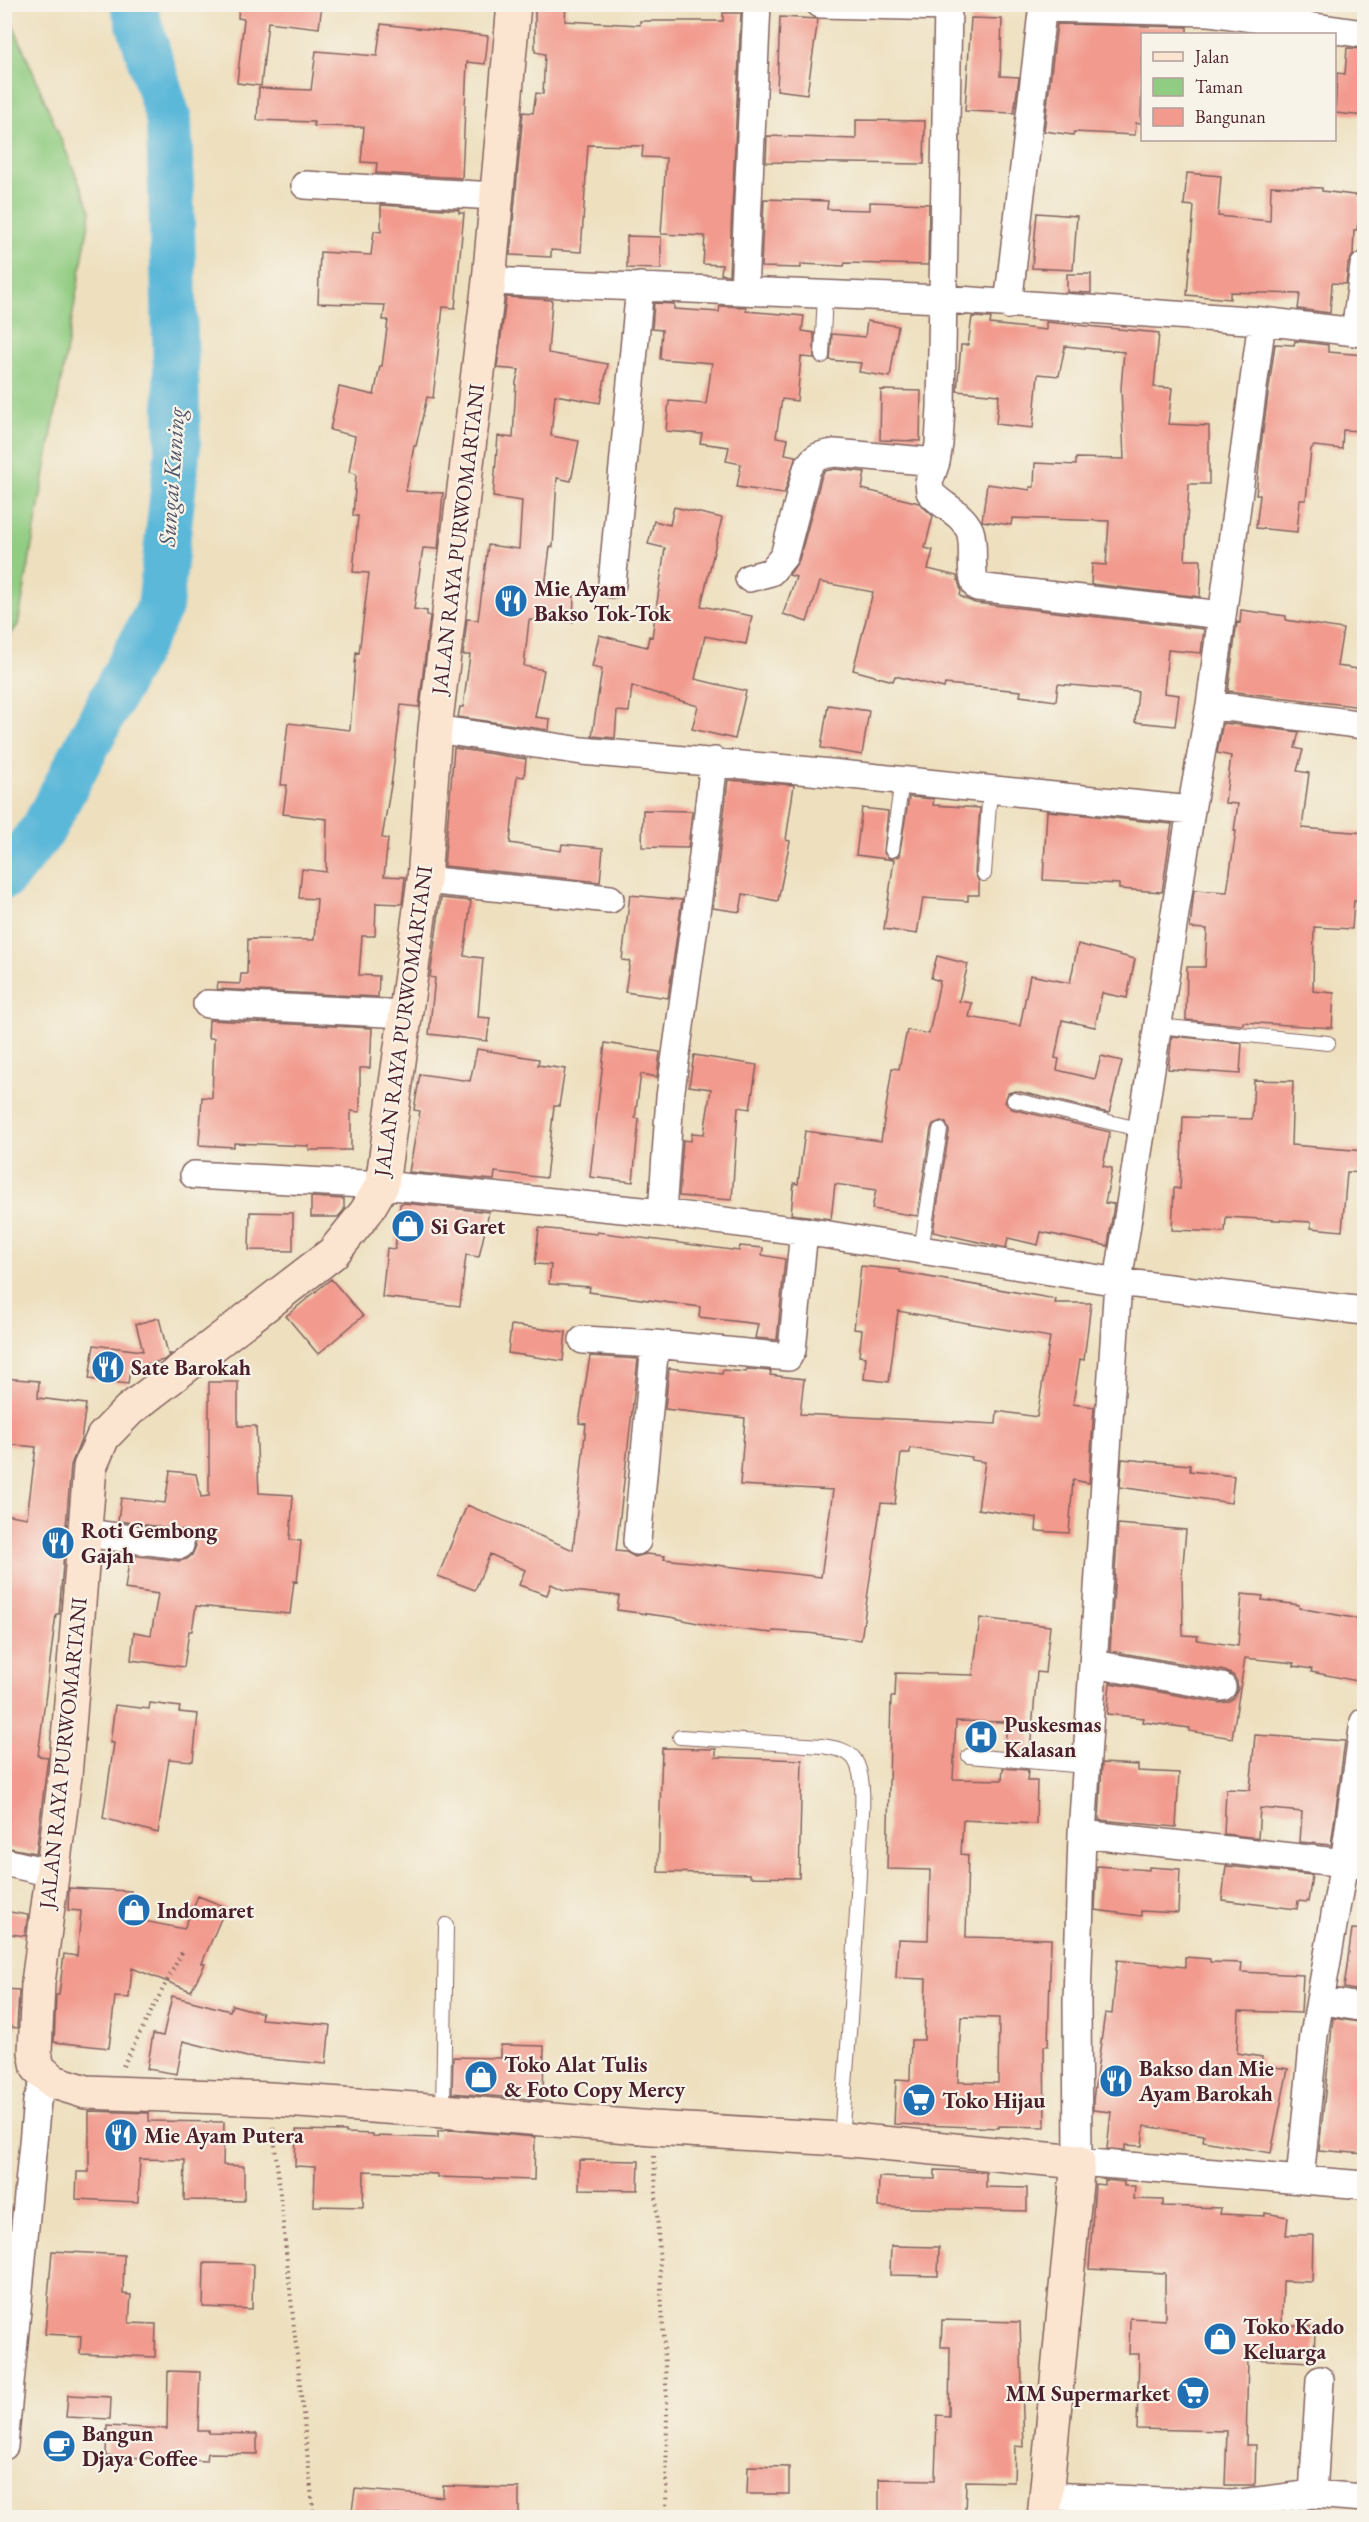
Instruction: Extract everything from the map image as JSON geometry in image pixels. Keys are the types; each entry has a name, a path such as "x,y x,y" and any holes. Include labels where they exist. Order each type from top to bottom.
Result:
{"street":[{"name":"JALAN RAYA PURWOMARTANI","path":"47,2076 38,2068 35,2052 38,1983 65,1776 90,1467 104,1437 129,1410 333,1253 366,1212 382,1185 424,880 435,729 489,281 514,4"},
{"path":"744,291 758,4"},
{"path":"820,4 948,6 940,433 936,462 929,482 930,492 934,498 961,517 969,530 973,551 974,580 977,587 1222,615"},
{"path":"1008,304 1043,7 1209,12 1365,34"},
{"path":"305,185 495,196"},
{"path":"489,281 943,298 1262,321 1360,332 1365,266"},
{"path":"612,584 640,286"},
{"path":"1262,321 1210,705 1191,810 1118,1282 1082,1834 1077,2001 1078,2162 1045,2507 1233,2504 1313,2494 1365,2498"},
{"path":"749,578 771,572 784,556 807,469 818,455 835,453 936,462"},
{"path":"1210,705 1365,725"},
{"path":"435,729 582,751 714,761 1191,810"},
{"path":"662,1213 670,1097 714,761"},
{"path":"424,880 610,899"},
{"path":"207,1004 405,1014"},
{"path":"194,1175 382,1185 662,1213 804,1231 1118,1282 1365,1311"},
{"path":"583,1340 791,1356 804,1231"},
{"path":"637,1540 655,1344"},
{"path":"85,1533 180,1545"},
{"path":"1094,1664 1222,1687"},
{"path":"1300,2180 1314,2035 1320,2000 1354,1864 1365,1722"},
{"path":"1082,1834 1354,1864"},
{"path":"4,1862 52,1873"},
{"path":"1320,2000 1365,2008"},
{"path":"4,2446 15,2223 37,2101 47,2076 54,2082 69,2088 109,2093 270,2099 653,2128 842,2139 1078,2162 1365,2185"},
{"path":"1313,2494 1320,2380"}],"lane":[{"path":"822,356 825,294"},
{"path":"892,850 902,780"},
{"path":"984,874 990,789"},
{"path":"1158,1026 1328,1043"},
{"path":"1014,1100 1143,1130"},
{"path":"921,1250 940,1130"},
{"path":"680,1737 822,1746 841,1749 854,1759 861,1779 859,1889 842,2139"},
{"path":"969,1756 1086,1766"},
{"path":"443,2111 446,1925"}],"path":[{"path":"109,2093 182,1952"},
{"path":"270,2099 314,2517"},
{"path":"653,2128 667,2403 666,2517"}],"green space":[{"path":"5,5 91,211 18,625 5,642"}],"building":[{"path":"239,4 322,4 319,28 268,22 261,86 237,83 244,19 238,18"},
{"path":"535,4 566,4 565,21 640,25 640,21 723,21 723,13 741,13 729,275 721,274 722,265 703,264 705,236 661,234 666,158 642,157 643,146 588,145 581,252 551,250 551,257 510,255 523,112 533,113 536,93 543,94 545,54 535,52"},
{"path":"780,17 818,19 807,94 777,90"},
{"path":"971,18 1002,19 1000,76 1019,77 1014,113 965,111"},
{"path":"381,24 488,36 485,64 467,62 462,178 376,173 377,163 361,162 364,127 314,126 314,122 257,120 259,88 311,90 316,51 377,56"},
{"path":"1057,24 1187,27 1187,33 1141,33 1141,123 1136,123 1135,135 1074,132 1073,135 1044,131"},
{"path":"1347,48 1365,49 1365,116 1336,113 1337,73 1345,74"},
{"path":"856,120 925,121 924,164 766,162 767,136 856,139"},
{"path":"1187,173 1221,176 1218,216 1270,221 1271,186 1322,188 1322,191 1361,196 1357,230 1354,230 1353,255 1348,264 1346,284 1332,283 1330,313 1298,309 1300,294 1230,292 1230,299 1187,295 1194,206 1184,205"},
{"path":"764,199 828,201 827,209 870,210 870,202 929,204 928,265 845,263 844,266 801,264 801,268 761,267"},
{"path":"381,205 459,210 459,213 464,213 455,308 443,307 433,398 427,397 416,446 414,446 406,491 443,493 438,549 423,548 414,609 427,611 427,615 430,616 419,707 401,705 382,838 388,839 384,876 405,877 402,904 376,903 375,936 362,936 359,975 379,976 378,997 217,989 218,983 240,984 241,974 247,974 248,939 314,940 317,899 299,898 302,869 326,872 327,819 283,814 287,785 281,785 288,723 350,730 356,652 359,653 369,573 353,572 358,516 353,516 356,474 349,472 355,436 330,430 339,387 374,395 380,366 382,366 388,320 383,320 385,305 318,303 320,252 371,255 374,231 381,232"},
{"path":"1037,213 1077,216 1073,270 1032,268"},
{"path":"627,236 661,237 661,269 627,268"},
{"path":"1067,274 1091,274 1091,293 1067,292"},
{"path":"506,297 552,300 548,353 608,364 600,403 555,395 551,436 579,441 571,481 557,478 553,547 550,547 544,595 574,596 573,622 529,620 524,666 544,670 535,717 550,719 549,730 458,717 460,707 463,707 470,655 463,655 467,619 478,620 488,545 519,549 522,501 493,497 498,436 513,438 516,382 519,370 497,368"},
{"path":"654,303 674,304 674,309 719,312 720,306 746,307 746,311 804,316 802,331 814,333 814,358 801,357 797,401 782,399 776,437 788,439 785,454 796,456 784,494 737,487 741,464 726,461 729,447 700,443 702,434 666,431 669,401 706,404 712,363 660,359 662,330 652,329"},
{"path":"972,317 991,318 990,324 1046,330 1046,322 1159,333 1154,387 1172,388 1168,424 1209,426 1209,484 1189,484 1185,560 1201,560 1200,597 1091,584 1092,564 1106,565 1109,521 1012,518 1011,525 982,521 987,484 1030,490 1030,487 1034,487 1035,463 1076,465 1076,458 1124,459 1121,388 1124,352 1065,346 1059,376 1038,374 1033,428 996,424 999,395 957,391 961,345 968,345"},
{"path":"867,321 898,326 890,377 859,372 861,363 830,360 832,334 865,337"},
{"path":"1295,341 1328,345 1328,352 1365,355 1365,395 1361,431 1343,430 1342,449 1314,446 1311,449 1306,500 1300,500 1297,532 1256,528 1260,495 1256,495 1261,445 1275,344 1294,345"},
{"path":"881,390 921,391 920,441 880,440"},
{"path":"835,469 865,472 862,489 919,503 933,516 925,548 933,550 928,569 957,576 960,596 968,600 975,603 1204,629 1201,653 1168,650 1164,693 1179,695 1175,726 1135,722 1138,691 1058,684 1056,701 1020,696 1021,691 945,684 944,688 895,676 893,681 853,670 873,592 820,582 807,622 783,614 796,577 789,575 799,560 822,475 825,471"},
{"path":"674,507 722,518 701,606 752,616 746,644 705,636 695,679 746,691 735,739 692,729 698,706 632,686 629,712 617,711 615,738 592,736 602,669 592,667 599,635 647,647 649,636 652,637 665,548 648,544 654,521 670,525"},
{"path":"1241,610 1286,616 1286,620 1343,629 1337,666 1365,670 1362,707 1228,691 1237,622 1240,623"},
{"path":"828,705 869,711 862,755 821,748"},
{"path":"1223,723 1299,732 1295,748 1303,750 1297,771 1309,773 1302,828 1365,833 1365,902 1354,901 1352,929 1314,927 1313,991 1334,993 1332,1028 1243,1022 1243,1025 1186,1020 1187,967 1205,967 1207,929 1190,928 1194,890 1227,892 1236,831 1234,831 1238,804 1225,803 1231,756 1217,753"},
{"path":"454,748 526,759 524,777 517,776 510,843 561,851 562,844 603,848 600,882 444,866"},
{"path":"728,780 794,785 786,840 790,841 778,901 743,894 740,912 713,908"},
{"path":"909,797 934,799 933,805 980,808 975,873 979,882 979,895 968,895 968,901 923,898 917,934 884,929 894,860 856,855 862,808 888,811 884,853 890,859 899,856"},
{"path":"643,810 692,811 688,848 642,847"},
{"path":"1047,811 1172,824 1162,892 1119,889 1119,884 1043,880"},
{"path":"630,895 682,900 668,998 625,992 630,961 622,960"},
{"path":"441,898 471,901 464,956 483,958 478,1017 490,1018 487,1041 429,1034 435,978 430,977"},
{"path":"1078,944 1135,959 1127,998 1102,993 1095,1027 1062,1020 1055,1058 1059,1059 1057,1070 1095,1079 1101,1056 1122,1061 1109,1113 1016,1091 1008,1093 1005,1102 1012,1109 1110,1132 1103,1166 1112,1168 1105,1203 1114,1204 1108,1246 1041,1232 1038,1245 1008,1238 1006,1248 933,1232 949,1131 946,1123 941,1121 933,1124 931,1129 917,1216 872,1209 876,1190 835,1184 831,1219 791,1214 794,1183 798,1184 805,1131 881,1141 892,1068 899,1069 907,1030 929,1034 940,981 931,978 937,956 968,964 959,1001 972,1003 969,1017 1020,1026 1030,975 1070,983"},
{"path":"209,1020 372,1028 370,1068 360,1068 360,1112 351,1111 351,1150 309,1150 309,1146 234,1143 234,1147 199,1145 202,1097 212,1098 214,1038 208,1038"},
{"path":"1172,1036 1242,1043 1240,1074 1168,1069"},
{"path":"605,1043 660,1052 657,1077 641,1074 635,1118 639,1119 633,1182 590,1177"},
{"path":"477,1049 539,1059 538,1065 565,1069 559,1106 554,1106 546,1178 495,1172 494,1180 409,1172 420,1111 414,1110 420,1074 470,1081"},
{"path":"694,1055 757,1065 750,1109 738,1107 732,1200 679,1196 683,1140 691,1141 692,1133 704,1134 711,1089 689,1086"},
{"path":"1254,1080 1293,1081 1291,1145 1365,1151 1365,1173 1347,1172 1342,1231 1311,1228 1311,1222 1226,1217 1225,1232 1172,1230 1174,1188 1180,1189 1183,1117 1252,1119"},
{"path":"311,1197 344,1199 344,1210 338,1217 311,1217"},
{"path":"400,1204 489,1212 479,1257 466,1255 460,1306 382,1297 387,1248 395,1249"},
{"path":"250,1212 293,1213 293,1251 249,1250"},
{"path":"539,1228 597,1234 597,1232 739,1251 740,1246 763,1248 762,1255 785,1259 777,1340 755,1338 758,1324 699,1317 700,1307 589,1292 590,1287 549,1284 551,1265 535,1264"},
{"path":"861,1266 900,1270 900,1272 1056,1299 1055,1303 1091,1303 1084,1360 1080,1359 1073,1404 1094,1407 1089,1483 1073,1480 1069,1533 1036,1531 1037,1518 978,1509 985,1462 971,1460 972,1457 910,1448 910,1453 901,1453 895,1504 881,1503 861,1640 808,1633 773,1631 772,1633 711,1626 670,1617 617,1610 619,1596 564,1590 551,1584 547,1595 519,1585 525,1570 490,1554 475,1590 438,1576 467,1505 573,1550 586,1424 579,1423 590,1356 638,1359 616,1551 626,1552 635,1557 646,1554 665,1556 664,1559 821,1577 833,1490 740,1485 745,1418 665,1409 669,1368 722,1374 723,1370 746,1372 747,1369 771,1371 770,1375 804,1379 800,1414 996,1424 997,1411 1037,1417 1050,1337 898,1311 889,1382 864,1379 866,1357 859,1356 862,1330 854,1329"},
{"path":"331,1279 363,1316 318,1354 286,1316"},
{"path":"159,1318 168,1354 171,1354 164,1360 130,1368 128,1384 89,1379 94,1345 143,1351 136,1324"},
{"path":"511,1325 566,1332 563,1361 508,1353"},
{"path":"4,1378 39,1381 38,1398 86,1404 81,1440 71,1465 59,1614 56,1614 38,1756 48,1757 36,1853 4,1847 4,1514 27,1518 36,1447 4,1444"},
{"path":"209,1382 238,1382 238,1426 256,1426 259,1493 293,1495 290,1540 301,1541 297,1582 294,1581 290,1614 196,1606 192,1631 189,1631 184,1667 131,1660 134,1632 151,1635 158,1594 125,1589 130,1555 179,1561 192,1555 196,1546 190,1533 183,1530 118,1521 121,1498 165,1503 170,1471 196,1474 201,1497 209,1496"},
{"path":"1122,1459 1190,1465 1190,1471 1234,1476 1231,1503 1120,1487"},
{"path":"1118,1524 1186,1530 1182,1575 1183,1635 1198,1636 1197,1640 1238,1646 1242,1594 1263,1596 1262,1600 1299,1605 1299,1608 1365,1620 1365,1671 1362,1682 1311,1672 1312,1669 1294,1666 1294,1663 1245,1658 1232,1738 1189,1731 1190,1728 1143,1722 1144,1718 1107,1714 1110,1683 1220,1703 1234,1698 1238,1689 1233,1675 1225,1671 1110,1651"},
{"path":"980,1618 1050,1626 1045,1673 1037,1672 1030,1752 1005,1750 1007,1722 956,1721 953,1779 1002,1780 1003,1768 1028,1770 1027,1781 1037,1781 1036,1824 963,1820 961,1854 968,1855 966,1937 1051,1939 1048,2046 1044,2046 1045,2127 999,2126 999,2128 894,2124 896,2079 910,2080 911,2040 924,2040 926,1979 896,1978 898,1939 928,1940 930,1870 887,1869 891,1697 895,1697 896,1673 973,1675","holes":["961,2017 999,2018 998,2083 958,2082"]},
{"path":"150,1703 180,1707 179,1712 198,1714 193,1761 169,1759 158,1833 103,1818 114,1743 110,1743 115,1705 149,1709"},
{"path":"1255,1735 1345,1741 1331,1845 1300,1842 1302,1812 1260,1808 1258,1838 1224,1834 1226,1789 1250,1790"},
{"path":"662,1748 716,1749 716,1757 802,1760 799,1878 750,1877 750,1874 658,1872"},
{"path":"1102,1763 1138,1765 1138,1771 1179,1773 1176,1827 1099,1820"},
{"path":"1097,1866 1149,1870 1149,1867 1180,1869 1178,1913 1141,1911 1141,1916 1095,1910"},
{"path":"1226,1866 1312,1875 1308,1902 1298,1901 1297,1909 1222,1900"},
{"path":"69,1888 131,1891 129,1918 184,1929 198,1896 226,1907 202,1963 205,1964 191,1991 132,1968 129,1998 115,1997 109,2048 54,2042 56,1995 59,1995 64,1954 77,1956 81,1911 68,1910"},
{"path":"4,1911 28,1915 25,1936 4,1933"},
{"path":"1352,1929 1365,1930 1365,1992 1344,1988"},
{"path":"1185,1957 1210,1959 1210,1962 1242,1963 1241,1972 1303,1975 1301,2013 1239,2011 1237,2053 1262,2057 1261,2065 1288,2069 1271,2153 1203,2141 1204,2135 1144,2126 1142,2146 1125,2145 1125,2150 1107,2149 1111,2112 1093,2110 1093,2100 1105,2013 1112,2014 1117,1960 1185,1967"},
{"path":"4,1989 19,1990 17,2028 4,2026"},
{"path":"172,1996 230,2011 232,2005 262,2013 261,2019 330,2025 326,2064 247,2057 183,2041 177,2074 147,2069 153,2034 163,2036"},
{"path":"1333,2018 1365,2023 1365,2154 1319,2150"},
{"path":"501,2045 544,2046 543,2100 452,2093 453,2057 501,2058"},
{"path":"89,2111 149,2113 149,2121 224,2122 223,2165 244,2166 244,2201 184,2200 185,2160 140,2159 138,2202 76,2199 77,2172 89,2172"},
{"path":"296,2130 346,2131 346,2133 373,2134 373,2136 438,2138 438,2131 451,2130 535,2137 534,2180 437,2177 437,2174 364,2171 363,2207 314,2206 315,2167 295,2166"},
{"path":"579,2160 639,2161 638,2190 579,2189"},
{"path":"935,2170 986,2172 986,2187 1027,2188 1027,2211 878,2207 879,2177 935,2179"},
{"path":"1105,2180 1124,2182 1124,2186 1135,2186 1134,2199 1163,2200 1163,2206 1221,2208 1220,2214 1265,2216 1265,2213 1288,2217 1286,2235 1313,2235 1312,2282 1283,2281 1282,2325 1315,2327 1314,2362 1248,2359 1246,2445 1256,2445 1255,2485 1225,2485 1227,2431 1137,2429 1139,2354 1129,2354 1130,2318 1165,2320 1165,2273 1089,2269 1095,2184 1105,2185"},
{"path":"891,2246 939,2247 938,2276 890,2275"},
{"path":"52,2251 124,2255 123,2294 131,2295 129,2323 156,2324 155,2357 80,2354 81,2336 45,2334"},
{"path":"204,2263 253,2264 252,2309 203,2307"},
{"path":"942,2320 1020,2322 1024,2447 1015,2446 1014,2482 966,2481 965,2517 879,2516 879,2479 935,2480 937,2415 949,2416 950,2347 941,2347"},
{"path":"168,2371 200,2372 198,2431 257,2434 257,2454 208,2453 207,2461 106,2456 107,2426 167,2429"},
{"path":"68,2395 111,2397 110,2419 66,2417"},
{"path":"748,2466 789,2467 789,2494 747,2494"},
{"path":"443,2486 519,2488 519,2517 416,2517 352,2511 355,2489 443,2497"}],"waterway":[{"name":"Sungai Kuning","path":"4,877 42,831 160,607 178,445 169,121 133,4"}],"place":[{"name":"Mie Ayam Bakso Tok-Tok","path":"511,601"},
{"name":"Si Garet","path":"408,1226"},
{"name":"Sate Barokah","path":"108,1367"},
{"name":"Roti Gembong Gajah","path":"58,1543"},
{"name":"Puskesmas Kalasan","path":"981,1737"},
{"name":"Indomaret","path":"134,1910"},
{"name":"Toko Alat Tulis & Foto Copy Mercy","path":"481,2077"},
{"name":"Bakso dan Mie Ayam Barokah","path":"1116,2081"},
{"name":"Toko Hijau","path":"919,2100"},
{"name":"Mie Ayam Putera","path":"121,2135"},
{"name":"Toko Kado Keluarga","path":"1220,2339"},
{"name":"MM Supermarket","path":"1193,2393"},
{"name":"Bangun Djaya Coffee","path":"59,2446"}]}
